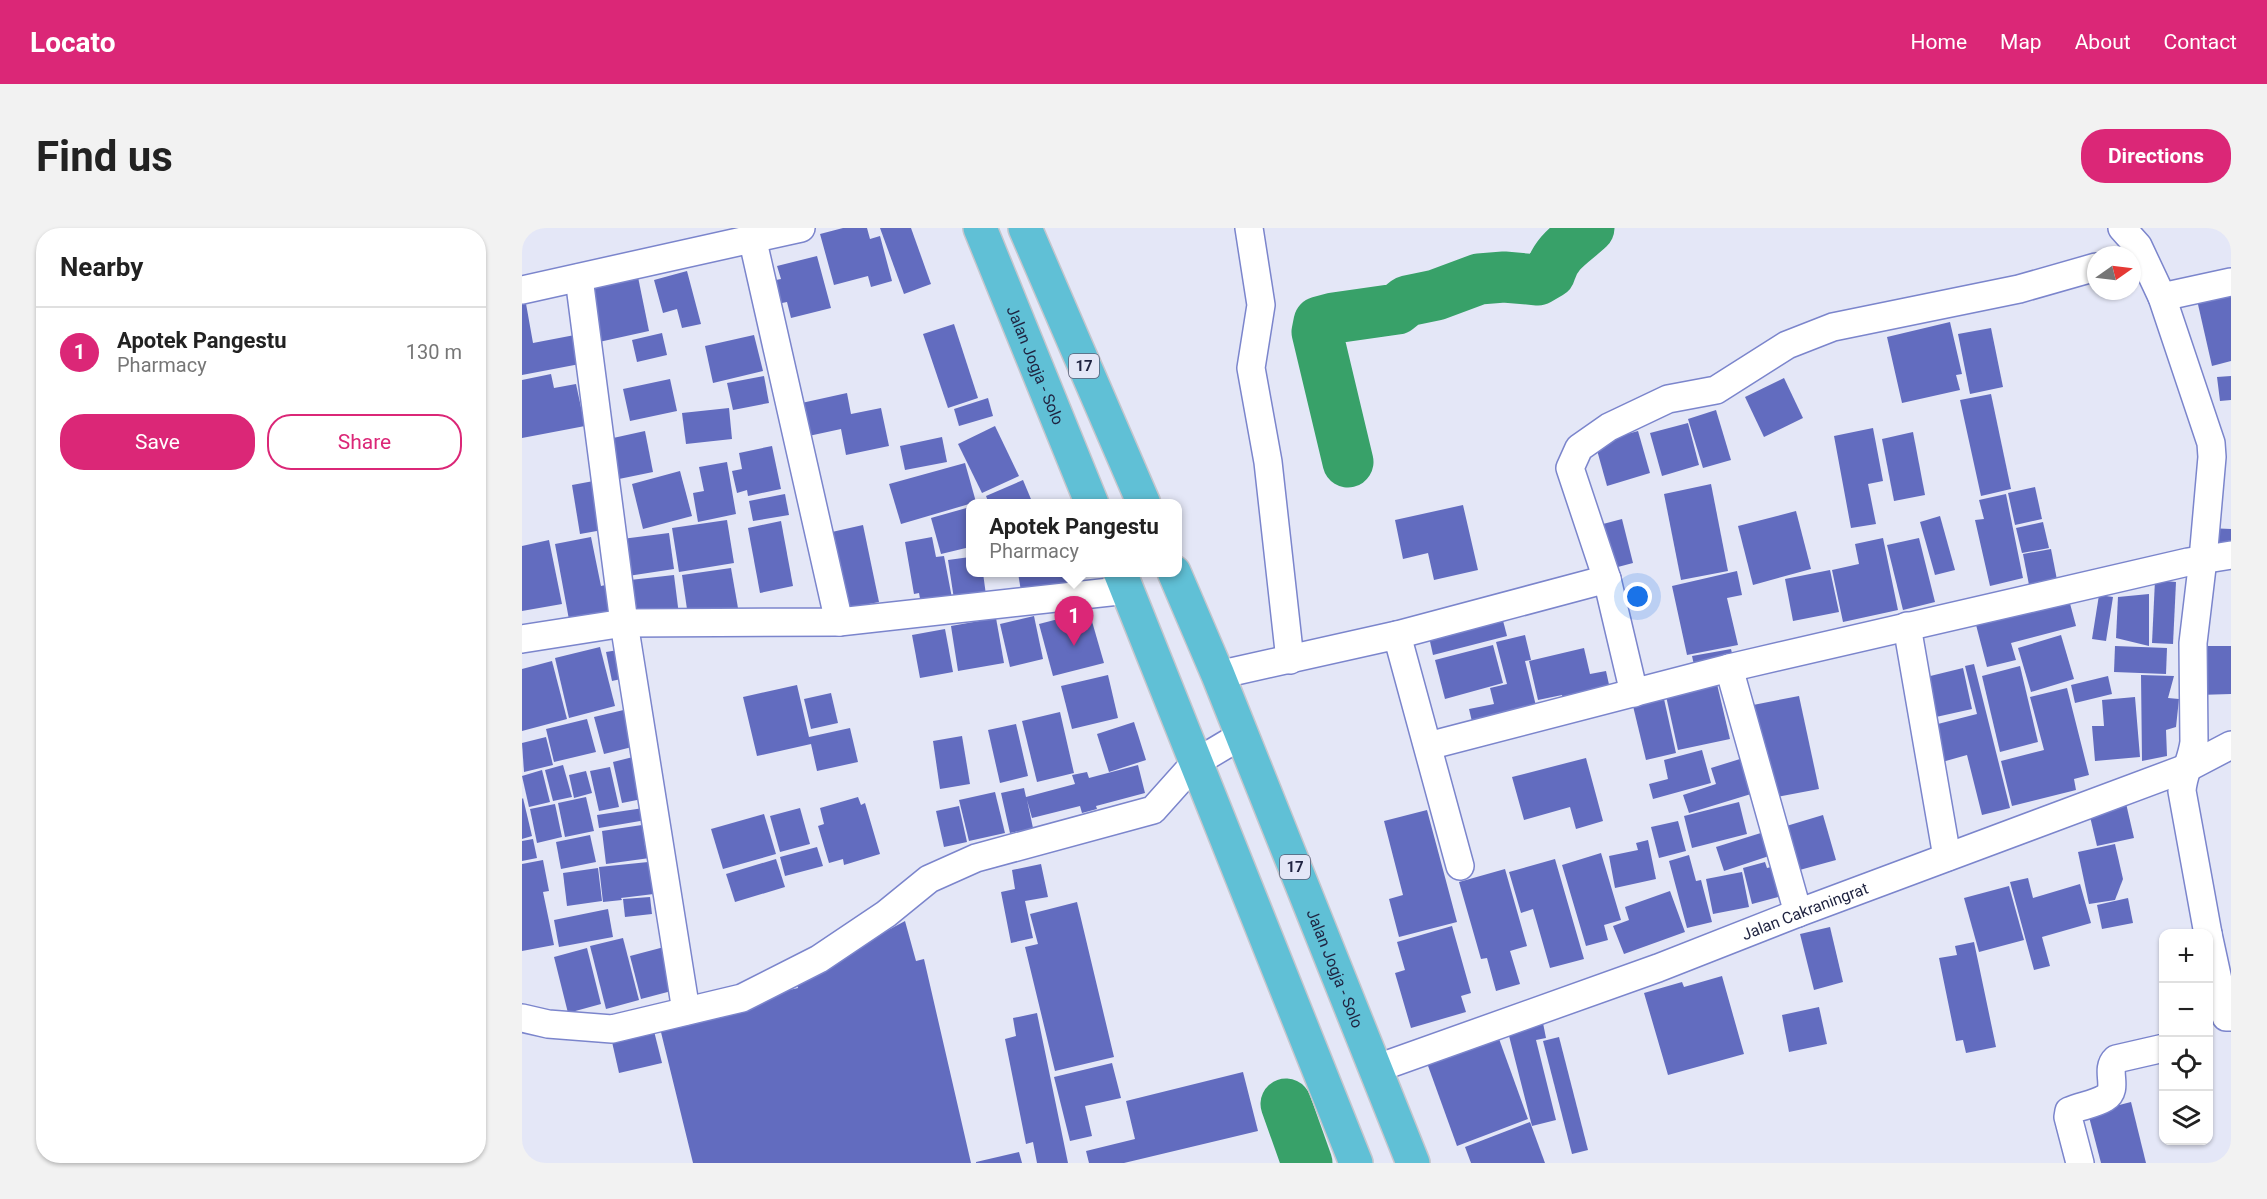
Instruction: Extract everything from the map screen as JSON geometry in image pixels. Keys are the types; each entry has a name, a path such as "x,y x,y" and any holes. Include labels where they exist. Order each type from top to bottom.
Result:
{"highway":[{"name":"Jalan Jogja - Solo","path":"980,228 1090,499"},
{"name":"17","path":"1024,228 1142,499"},
{"name":"Jalan Jogja - Solo","path":"1176,577 1218,675 1413,1163"},
{"path":"1124,581 1356,1163"}],"street":[{"path":"522,290 752,237 801,228"},
{"path":"1249,228 1261,305 1251,368 1268,462 1290,660"},
{"path":"2122,228 2138,246"},
{"path":"752,237 839,622"},
{"path":"2141,263 2162,297 2211,443 2212,457 2203,559 2193,643 2194,742 2182,791 2207,929"},
{"path":"1634,693 1607,579 1570,468 1579,448 1609,427 1668,399 1716,390 1787,345 1814,333 1833,327 2019,290 2087,270"},
{"path":"579,278 624,623 686,1011"},
{"path":"2162,297 2231,282"},
{"path":"1428,746 1729,668 2203,559 2231,555"},
{"path":"1218,675 1397,635 1607,579"},
{"path":"522,639 624,623 839,622 1124,581"},
{"path":"1907,626 1947,857"},
{"path":"1397,635 1461,866"},
{"path":"1729,668 1798,913"},
{"path":"522,1018 548,1024 612,1029 742,998 819,959 886,914 929,879 976,858 1154,810 1195,763 1242,735"},
{"name":"Jalan Cakraningrat","path":"1376,1069 1658,968 2188,767 2231,745"},
{"path":"2213,965 2222,1022"},
{"path":"2080,1163 2068,1117 2069,1110 2105,1098 2110,1093 2112,1085 2110,1068 2116,1059 2159,1049"}],"building":[{"path":"843,228 867,228 870,239 880,236 892,281 871,287 868,276 834,285 820,234"},
{"path":"880,228 911,228 931,284 904,294"},
{"path":"817,256 831,308 791,318 787,302 777,304 771,281 781,279 777,266"},
{"path":"687,271 701,324 682,328 677,309 663,313 654,280"},
{"path":"638,277 649,331 599,342 588,288"},
{"path":"2231,292 2231,361 2212,366 2197,300"},
{"path":"522,298 525,298 533,343 580,334 585,363 522,375"},
{"path":"1950,322 1962,374 1956,375 1960,390 1902,403 1887,337"},
{"path":"954,324 978,398 948,408 923,334"},
{"path":"1991,328 2003,387 1970,394 1958,334"},
{"path":"662,333 667,355 637,362 632,340"},
{"path":"754,335 763,371 713,383 705,346"},
{"path":"551,374 554,388 576,384 585,426 522,438 522,380"},
{"path":"764,376 769,403 733,410 727,383"},
{"path":"2231,376 2231,400 2220,401 2217,377"},
{"path":"1784,378 1803,418 1764,437 1745,397"},
{"path":"670,379 677,411 630,421 623,389"},
{"path":"847,393 851,414 881,408 889,446 846,455 841,429 804,437 797,404"},
{"path":"1991,394 2011,489 1981,496 1960,400"},
{"path":"988,398 993,416 959,426 954,409"},
{"path":"729,408 732,439 686,444 682,413"},
{"path":"1716,410 1731,460 1703,468 1688,419"},
{"path":"1688,423 1699,465 1662,476 1650,433"},
{"path":"995,426 1019,476 982,493 958,444"},
{"path":"1873,428 1883,481 1868,484 1876,524 1851,528 1834,436"},
{"path":"645,431 653,472 614,480 604,440"},
{"path":"1638,431 1650,473 1607,486 1595,443"},
{"path":"1913,432 1925,495 1894,501 1882,439"},
{"path":"942,437 947,462 905,470 900,446"},
{"path":"772,446 781,489 748,496 747,490 737,493 732,471 742,469 739,453"},
{"path":"727,462 736,514 698,522 693,493 704,491 699,467"},
{"path":"965,463 975,499 966,499 966,505 901,524 889,484"},
{"path":"680,471 692,516 643,529 632,484"},
{"path":"599,480 608,529 580,534 572,485"},
{"path":"1023,480 1031,499 987,499 986,496"},
{"path":"1711,484 1728,571 1681,580 1664,494"},
{"path":"2035,487 2042,519 2015,525 2008,493"},
{"path":"785,494 789,515 753,521 749,501"},
{"path":"2006,494 2023,578 1990,586 1975,520 1984,519 1979,500"},
{"path":"1463,505 1478,570 1434,580 1428,553 1403,559 1395,520"},
{"path":"966,508 966,548 941,554 931,518"},
{"path":"1796,511 1811,569 1753,585 1738,526"},
{"path":"1940,516 1955,570 1935,575 1920,522"},
{"path":"1622,519 1633,563 1614,568 1603,524"},
{"path":"727,520 734,563 679,572 672,528"},
{"path":"781,521 793,586 760,593 748,528"},
{"path":"2043,522 2049,548 2022,553 2016,528"},
{"path":"863,525 879,602 839,610 823,534"},
{"path":"2208,528 2231,529 2231,550 2208,550"},
{"path":"669,533 674,569 628,576 622,539"},
{"path":"591,537 601,586 614,583 621,615 570,625 555,544"},
{"path":"932,537 936,557 944,556 952,598 921,604 919,593 914,594 905,542"},
{"path":"1883,538 1898,610 1843,622 1832,570 1859,564 1855,544"},
{"path":"1919,538 1935,602 1903,610 1887,545"},
{"path":"549,540 562,604 522,611 522,546"},
{"path":"2051,549 2058,585 2030,590 2023,554"},
{"path":"966,558 966,577 984,577 986,595 954,599 948,560"},
{"path":"731,568 738,608 688,616 682,575"},
{"path":"1830,570 1839,612 1793,621 1785,579"},
{"path":"1737,571 1742,595 1727,598 1738,645 1687,655 1672,586"},
{"path":"674,575 679,615 634,620 630,580"},
{"path":"1019,577 1068,577 1069,582 1021,591"},
{"path":"2155,580 2176,582 2173,644 2152,643"},
{"path":"2149,594 2149,646 2116,638 2118,597"},
{"path":"2099,595 2113,597 2106,641 2092,639"},
{"path":"2068,596 2076,626 2011,643 2016,660 1987,667 1975,621"},
{"path":"1500,609 1507,636 1433,655 1427,628"},
{"path":"1089,611 1104,663 1053,676 1039,624"},
{"path":"1034,616 1043,659 1010,667 1000,624"},
{"path":"996,618 1004,663 958,671 951,626"},
{"path":"945,629 953,672 920,678 912,635"},
{"path":"1525,635 1531,660 1525,661 1538,714 1474,730 1469,709 1494,704 1490,688 1507,684 1496,642"},
{"path":"2061,635 2074,679 2031,692 2018,648"},
{"path":"1493,645 1503,683 1445,699 1435,660"},
{"path":"2115,646 2167,648 2166,674 2114,672"},
{"path":"2197,646 2231,646 2231,694 2198,695"},
{"path":"600,647 615,706 569,718 555,658"},
{"path":"1584,648 1590,674 1606,671 1612,698 1565,709 1562,695 1538,700 1529,661"},
{"path":"624,649 630,677 612,681 606,652"},
{"path":"1731,649 1735,666 1696,674 1692,656"},
{"path":"552,661 567,719 522,731 522,669"},
{"path":"1974,664 2010,808 1982,815 1967,755 1935,764 1926,727 1977,714 1965,666"},
{"path":"2020,666 2038,742 2000,752 1982,676"},
{"path":"1963,668 1972,709 1927,719 1918,679"},
{"path":"1108,675 1118,718 1072,729 1061,686"},
{"path":"2141,675 2174,676 2168,698 2179,699 2176,727 2166,730 2167,756 2142,761"},
{"path":"2108,676 2112,694 2075,703 2071,685"},
{"path":"1717,684 1730,739 1678,750 1666,696"},
{"path":"797,685 809,737 850,728 858,762 817,771 811,744 757,756 743,697"},
{"path":"2067,688 2089,775 2074,779 2076,790 2012,806 2001,761 2044,750 2030,697"},
{"path":"831,693 838,723 811,729 804,699"},
{"path":"1799,696 1819,789 1772,798 1753,705"},
{"path":"2135,697 2140,757 2095,761 2092,726 2104,726 2102,700"},
{"path":"1664,699 1676,753 1646,760 1633,706"},
{"path":"632,708 640,745 604,754 594,717"},
{"path":"1060,712 1074,773 1037,782 1022,721"},
{"path":"587,719 596,752 554,762 546,729"},
{"path":"1134,722 1146,760 1109,772 1097,734"},
{"path":"1016,724 1028,776 1000,783 988,730"},
{"path":"962,736 970,784 940,789 933,741"},
{"path":"546,737 553,765 524,772 522,743"},
{"path":"1702,750 1711,783 1653,799 1649,784 1668,779 1664,760"},
{"path":"633,757 642,799 622,803 613,762"},
{"path":"1586,758 1603,821 1576,829 1570,807 1524,820 1512,777"},
{"path":"1740,759 1751,794 1689,813 1683,795 1716,784 1711,768"},
{"path":"563,765 572,797 553,801 545,770"},
{"path":"1138,765 1145,793 1096,806 1097,809 1082,813 1080,806 1032,818 1027,800 1033,828 1010,833 1001,793 1024,788 1026,797 1075,784 1072,775 1087,772 1089,778"},
{"path":"610,767 619,807 599,811 590,771"},
{"path":"542,770 550,802 529,807 522,776"},
{"path":"586,771 592,793 574,798 569,775"},
{"path":"995,792 1005,833 969,841 959,800"},
{"path":"586,797 594,831 565,837 558,803"},
{"path":"858,797 861,805 865,803 880,854 844,865 843,859 829,863 818,826 824,824 820,808"},
{"path":"522,799 532,836 522,839"},
{"path":"2125,799 2134,838 2097,846 2088,808"},
{"path":"1739,802 1747,834 1692,848 1684,816"},
{"path":"555,804 562,837 537,843 530,809"},
{"path":"959,806 967,842 944,847 936,811"},
{"path":"650,807 652,819 599,828 597,815"},
{"path":"800,808 810,844 780,852 770,816"},
{"path":"1427,810 1457,922 1399,937 1389,899 1403,895 1384,821"},
{"path":"764,814 776,854 723,869 711,829"},
{"path":"1823,815 1836,860 1796,871 1783,827"},
{"path":"1678,821 1686,851 1659,858 1651,827"},
{"path":"642,825 645,846 655,845 657,857 606,864 602,831"},
{"path":"1764,832 1772,855 1724,871 1716,847"},
{"path":"590,835 596,862 561,869 556,842"},
{"path":"533,839 537,858 522,861 522,841"},
{"path":"1648,840 1656,879 1615,888 1609,856 1638,850 1636,843"},
{"path":"2115,844 2123,879 2115,900 2089,904 2078,852"},
{"path":"817,847 823,866 785,876 780,857"},
{"path":"1601,853 1621,920 1604,925 1608,940 1586,946 1562,865"},
{"path":"1689,855 1696,881 1701,880 1712,922 1687,928 1669,861"},
{"path":"776,859 785,887 735,902 726,874"},
{"path":"1555,859 1584,959 1550,968 1533,909 1521,913 1509,872"},
{"path":"543,860 549,891 543,892 554,945 522,951 522,864"},
{"path":"658,861 662,893 603,902 599,867"},
{"path":"1765,862 1767,868 1779,865 1786,895 1752,904 1743,868"},
{"path":"1041,864 1048,897 1025,901 1033,938 1011,943 1001,892 1015,889 1012,870"},
{"path":"598,868 602,901 567,906 563,873"},
{"path":"1505,869 1527,946 1510,951 1520,984 1496,991 1487,958 1481,959 1459,882"},
{"path":"1742,872 1749,907 1713,914 1706,879"},
{"path":"2028,878 2033,898 2080,884 2091,923 2042,937 2050,966 2034,970 2010,882"},
{"path":"2009,886 2024,940 1979,952 1964,898"},
{"path":"1670,891 1685,932 1624,954 1613,926 1629,920 1625,907"},
{"path":"650,897 652,914 625,917 623,899"},
{"path":"2128,898 2133,923 2102,929 2097,905"},
{"path":"1077,902 1114,1057 1055,1071 1025,947 1038,944 1030,914"},
{"path":"608,909 613,937 559,947 554,920"},
{"path":"905,921 916,961 924,959 971,1163 693,1163 658,1020 798,988 796,980"},
{"path":"1452,926 1471,993 1461,996 1466,1012 1411,1028 1395,973 1405,970 1397,942"},
{"path":"1830,927 1843,982 1814,990 1800,934"},
{"path":"623,938 639,1000 606,1009 590,946"},
{"path":"1974,942 1996,1047 1966,1053 1963,1040 1956,1041 1939,958 1957,955 1955,946"},
{"path":"668,946 679,989 641,999 630,956"},
{"path":"587,948 601,1004 568,1013 554,957"},
{"path":"1722,976 1744,1054 1668,1075 1644,993 1682,982 1684,987"},
{"path":"1819,1007 1827,1044 1789,1052 1782,1015"},
{"path":"1037,1013 1068,1163 1037,1163 1033,1142 1026,1144 1005,1039 1016,1036 1013,1018"},
{"path":"652,1023 662,1063 619,1073 610,1033"},
{"path":"1543,1023 1546,1038 1536,1040 1556,1120 1532,1126 1508,1032"},
{"path":"1498,1036 1528,1119 1457,1146 1427,1063"},
{"path":"1559,1037 1588,1150 1572,1154 1543,1041"},
{"path":"1112,1063 1121,1098 1085,1106 1092,1136 1070,1141 1054,1077"},
{"path":"1243,1072 1258,1131 1124,1163 1089,1163 1086,1151 1135,1139 1126,1101"},
{"path":"2131,1102 2146,1163 2101,1163 2088,1113"},
{"path":"1530,1122 1545,1163 1471,1163 1465,1147"},
{"path":"1019,1152 1022,1163 976,1163 976,1162"}],"waterway":[{"path":"1348,462 1317,332 1319,322 1397,309 1407,301 1436,295 1479,279 1504,277 1538,280 1550,273 1561,253 1589,228"},
{"path":"1286,1104 1307,1163"}],"place":[{"name":"Apotek Pangestu","path":"1074,646"}]}
